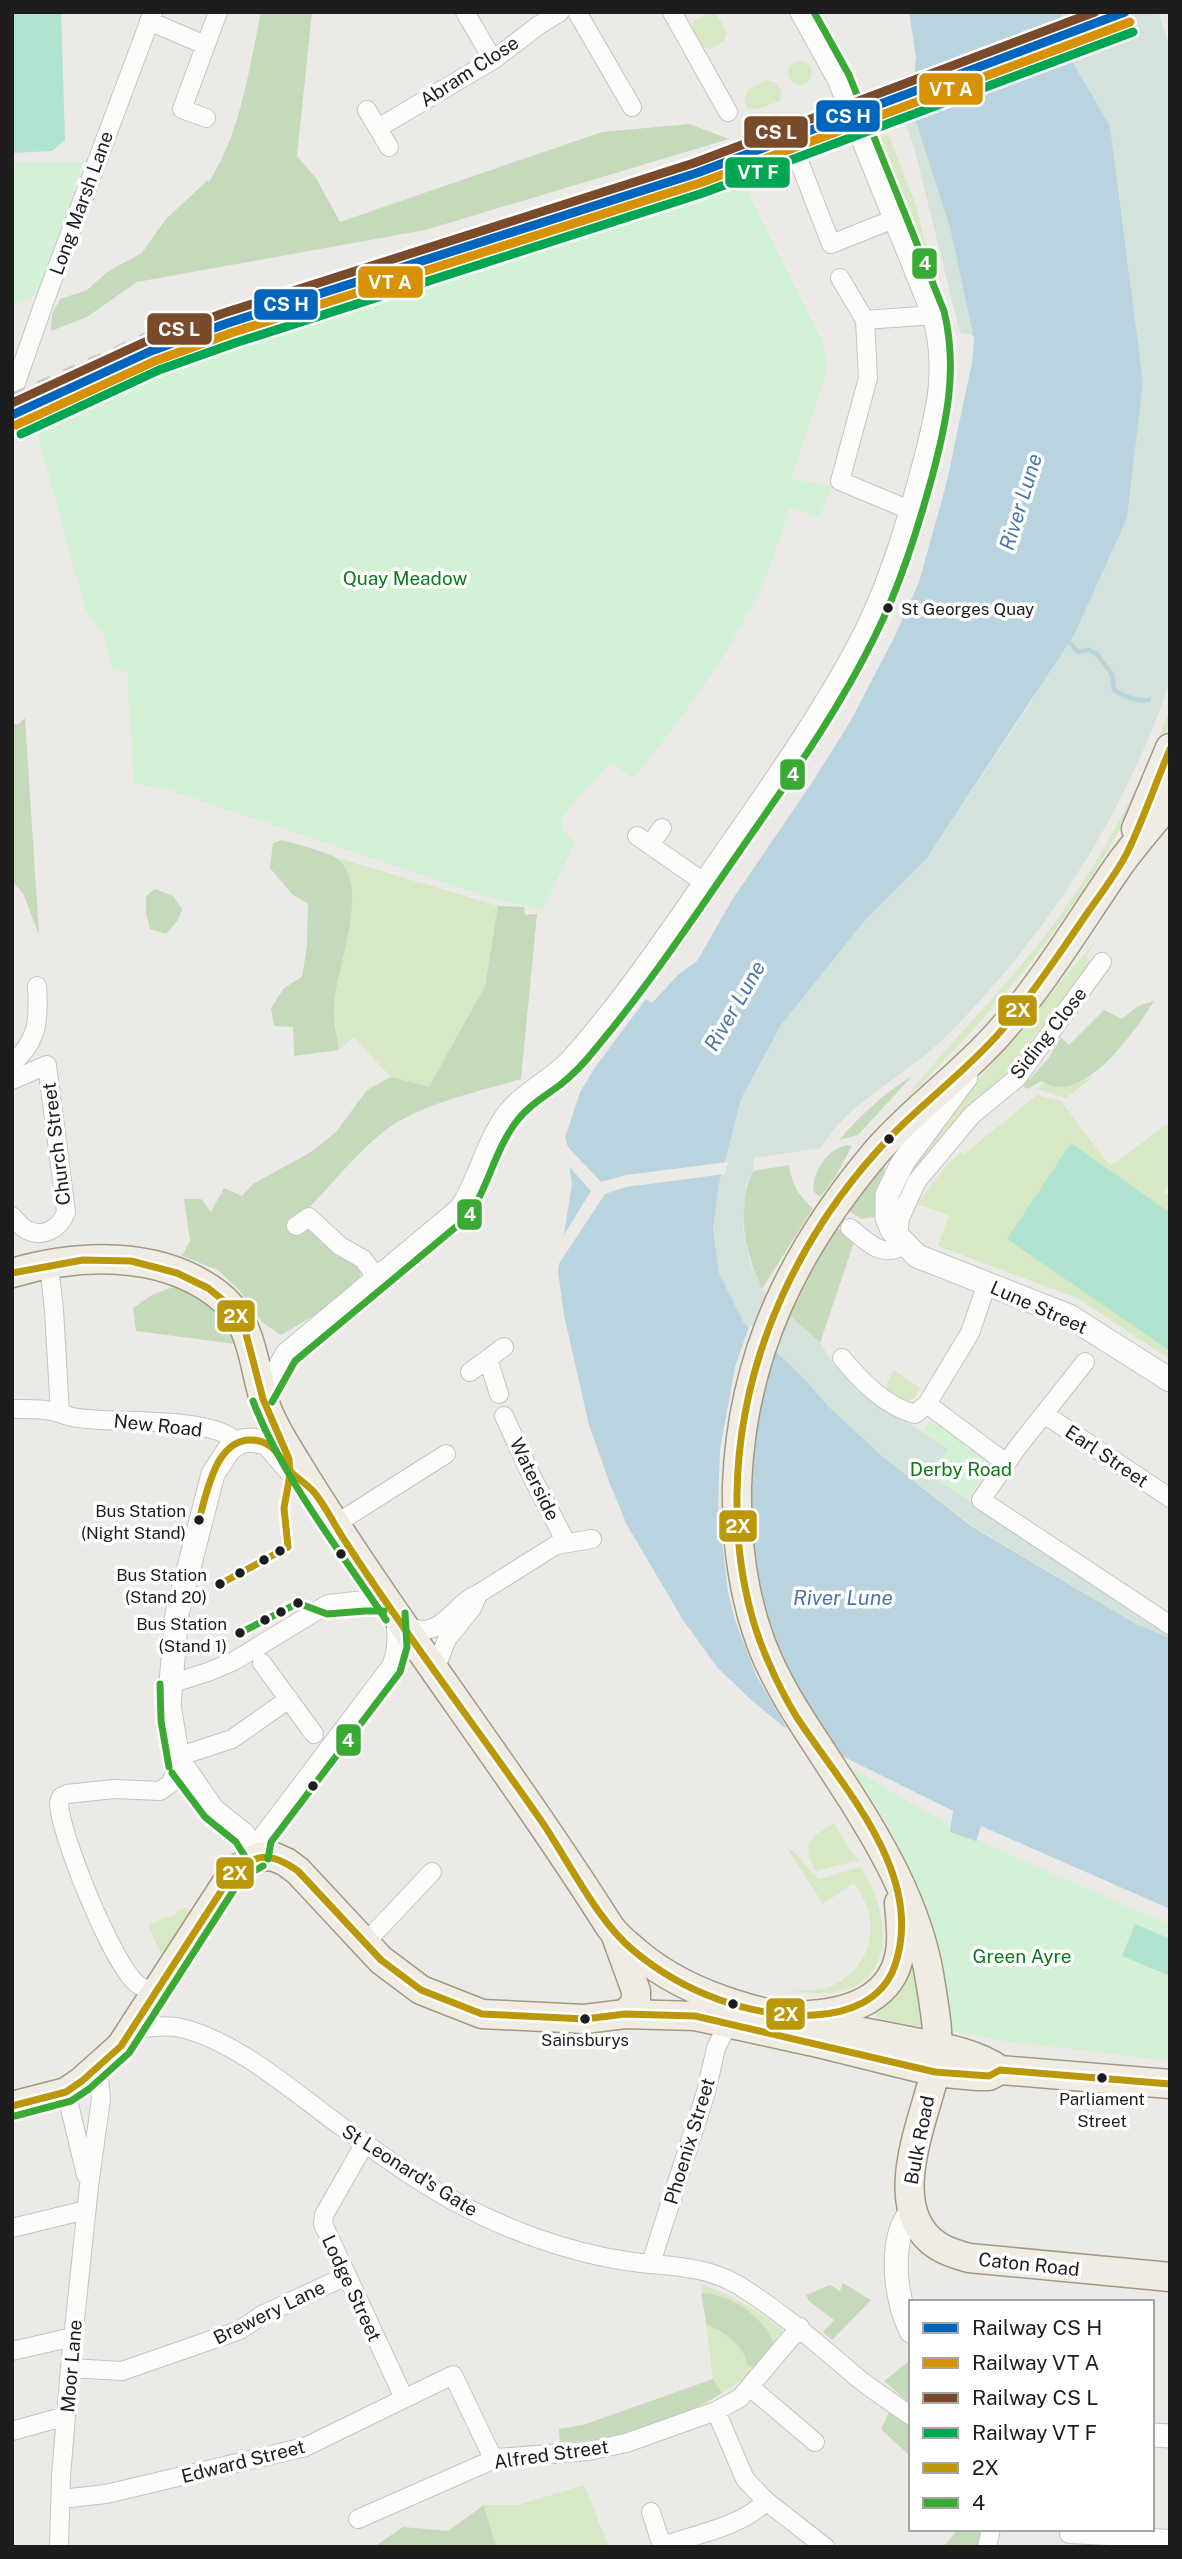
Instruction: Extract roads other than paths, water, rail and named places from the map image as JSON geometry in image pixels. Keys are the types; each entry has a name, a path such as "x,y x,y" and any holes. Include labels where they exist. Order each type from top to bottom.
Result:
{"main road":[{"path":"1125,858 1170,748"},
{"path":"1125,858 1170,802"},
{"name":"Bulk Road","path":"912,2208 908,2187 912,2162 936,2059 936,2019 928,1966 910,1908 881,1849 781,1690 762,1646 745,1588 736,1517 739,1449 745,1409 767,1327 814,1234 882,1146 1000,1032 1062,950 1125,858"},
{"path":"12,1273 49,1264 133,1261 169,1268 202,1285 233,1308 251,1343 263,1397 274,1426 334,1525 434,1672 535,1812 616,1936 636,1991 636,2003 625,2014"},
{"path":"12,2106 66,2092 121,2046 229,1879 240,1867 258,1857 278,1858 298,1871 381,1960 421,1990 482,2014 584,2019 625,2014 695,2016 936,2059"},
{"path":"789,2016 830,2014 849,2009 866,2003 889,1981 896,1968 901,1939 897,1883"},
{"path":"616,1936 656,1968 690,1989 710,1997 789,2016 989,2076 1000,2070 1170,2084"},
{"name":"Caton Road","path":"912,2208 928,2238 939,2246 969,2258 1170,2277"}],"street":[{"path":"206,118 182,109 218,12"},
{"path":"465,12 494,60"},
{"name":"Abram Close","path":"378,128 494,60 538,25 560,12"},
{"path":"577,12 632,107"},
{"path":"672,12 728,112"},
{"path":"263,1397 287,1354 461,1209 507,1116 523,1098 568,1064 643,971 778,778 856,652 895,562 929,445 943,374 940,337 934,315 839,79 802,12"},
{"path":"151,16 205,45"},
{"name":"Long Marsh Lane","path":"12,394 151,16"},
{"path":"368,110 389,147"},
{"path":"858,128 825,138 795,152 831,244 894,219"},
{"path":"841,278 865,320 868,378 840,481 912,511"},
{"path":"865,320 934,315"},
{"path":"662,828 644,841 705,883"},
{"name":"Siding Close","path":"901,1241 900,1219 918,1181 972,1115 1017,1078 1102,962"},
{"path":"12,1063 28,1046 36,1031 37,986"},
{"path":"850,1228 879,1250 893,1251 901,1241 892,1230 887,1217 887,1195 903,1162 1000,1032"},
{"name":"Church Street","path":"12,1080 47,1065 66,1212 55,1230 37,1232 25,1229 12,1216"},
{"path":"296,1226 309,1217 340,1246 363,1259 377,1278"},
{"name":"Lune Street","path":"901,1241 917,1256 1069,1316 1170,1380"},
{"path":"49,1264 60,1413"},
{"path":"842,1358 860,1380 906,1412 915,1415 927,1404 970,1333 987,1283"},
{"path":"251,1343 260,1349 287,1354"},
{"path":"470,1371 504,1347"},
{"path":"488,1359 499,1394"},
{"path":"1085,1362 1006,1463 981,1500 1170,1625"},
{"path":"927,1404 1006,1463"},
{"name":"New Road","path":"12,1409 202,1428 229,1435 237,1443 251,1440 267,1443 291,1472 314,1492"},
{"name":"Earl Street","path":"1044,1414 1170,1498"},
{"name":"Waterside","path":"504,1416 566,1542"},
{"path":"237,1443 218,1464 199,1520 177,1614 169,1705 178,1761 213,1810 244,1835 258,1857"},
{"path":"334,1525 446,1454"},
{"path":"170,1684 234,1661 328,1604 365,1600 394,1613 421,1630 429,1628 442,1623 466,1598 478,1594 545,1550 566,1542 592,1539"},
{"path":"434,1672 447,1639 472,1608 478,1594"},
{"path":"258,1857 261,1838 391,1666 396,1655 397,1640 394,1613"},
{"path":"262,1663 314,1734"},
{"path":"178,1761 232,1739 289,1699"},
{"name":"St Leonard's Gate","path":"177,2027 153,1996 137,1985 127,1973 113,1947 79,1872 61,1816 61,1797 114,1789 160,1791 170,1784 178,1761"},
{"path":"365,1943 432,1872"},
{"name":"Phoenix Street","path":"651,2263 706,2092 716,2049 724,2032 735,2024"},
{"name":"St Leonard's Gate","path":"134,2029 177,2027 208,2036 287,2085 365,2143 449,2198 490,2219 547,2241 596,2255 697,2269 736,2284 800,2328 861,2380 909,2415"},
{"name":"Moor Lane","path":"59,2547 70,2368 86,2210 101,2099 98,2067"},
{"name":"Moor Lane","path":"66,2092 89,2186"},
{"name":"Lodge Street","path":"365,2143 324,2215 323,2224 404,2398"},
{"name":"Bulk Road","path":"909,2324 901,2300 897,2267 900,2232 912,2208"},
{"path":"12,2228 86,2210"},
{"name":"Brewery Lane","path":"70,2368 122,2371 240,2330 262,2315 346,2276"},
{"name":"Alfred Street","path":"358,2519 497,2458 588,2451 626,2442 716,2411 732,2404 750,2387 800,2328"},
{"path":"12,2351 73,2337"},
{"name":"Edward Street","path":"61,2499 106,2494 305,2447 453,2375 491,2454 497,2458"},
{"path":"750,2387 814,2442"},
{"path":"716,2411 745,2479 765,2501 825,2547"},
{"path":"12,2431 66,2416"},
{"path":"651,2512 663,2546 741,2519 754,2513 765,2501"},
{"path":"1069,2534 1095,2541 1145,2542 1170,2539"}],"water":[{"name":"River Lune","path":"909,12 1061,12 1072,61 1110,126 1143,382 1127,518 1074,635 926,859 866,919 781,1025 741,1099 719,1184 713,1228 719,1273 744,1323 801,1375 829,1407 882,1456 971,1526 1134,1623 1170,1638 1170,1909 981,1826 976,1841 950,1832 953,1811 784,1727 717,1667 683,1620 627,1525 589,1425 564,1315 558,1271 572,1184 565,1138 580,1092 646,999 652,1003 678,975 697,961 732,900 850,722 894,638 919,582 946,485 972,363 974,339 950,228 911,106 916,57"}],"waterway":[{"path":"1069,642 1078,652 1089,650 1097,654 1112,674 1114,690 1131,698 1149,700"}],"railway":[{"path":"12,395 145,335 421,248"}],"place":[{"name":"St Georges Quay","path":"888,608"},
{"name":"Bus Station (Night Stand)","path":"199,1520"},
{"name":"Bus Station (Stand 20)","path":"220,1584"},
{"name":"Bus Station (Stand 1)","path":"240,1633"},
{"name":"Sainsburys","path":"585,2019"},
{"name":"Parliament Street","path":"1102,2078"}],"park label":[{"name":"Quay Meadow","path":"405,578"},
{"name":"Derby Road","path":"961,1469"},
{"name":"Green Ayre","path":"1022,1956"}]}
